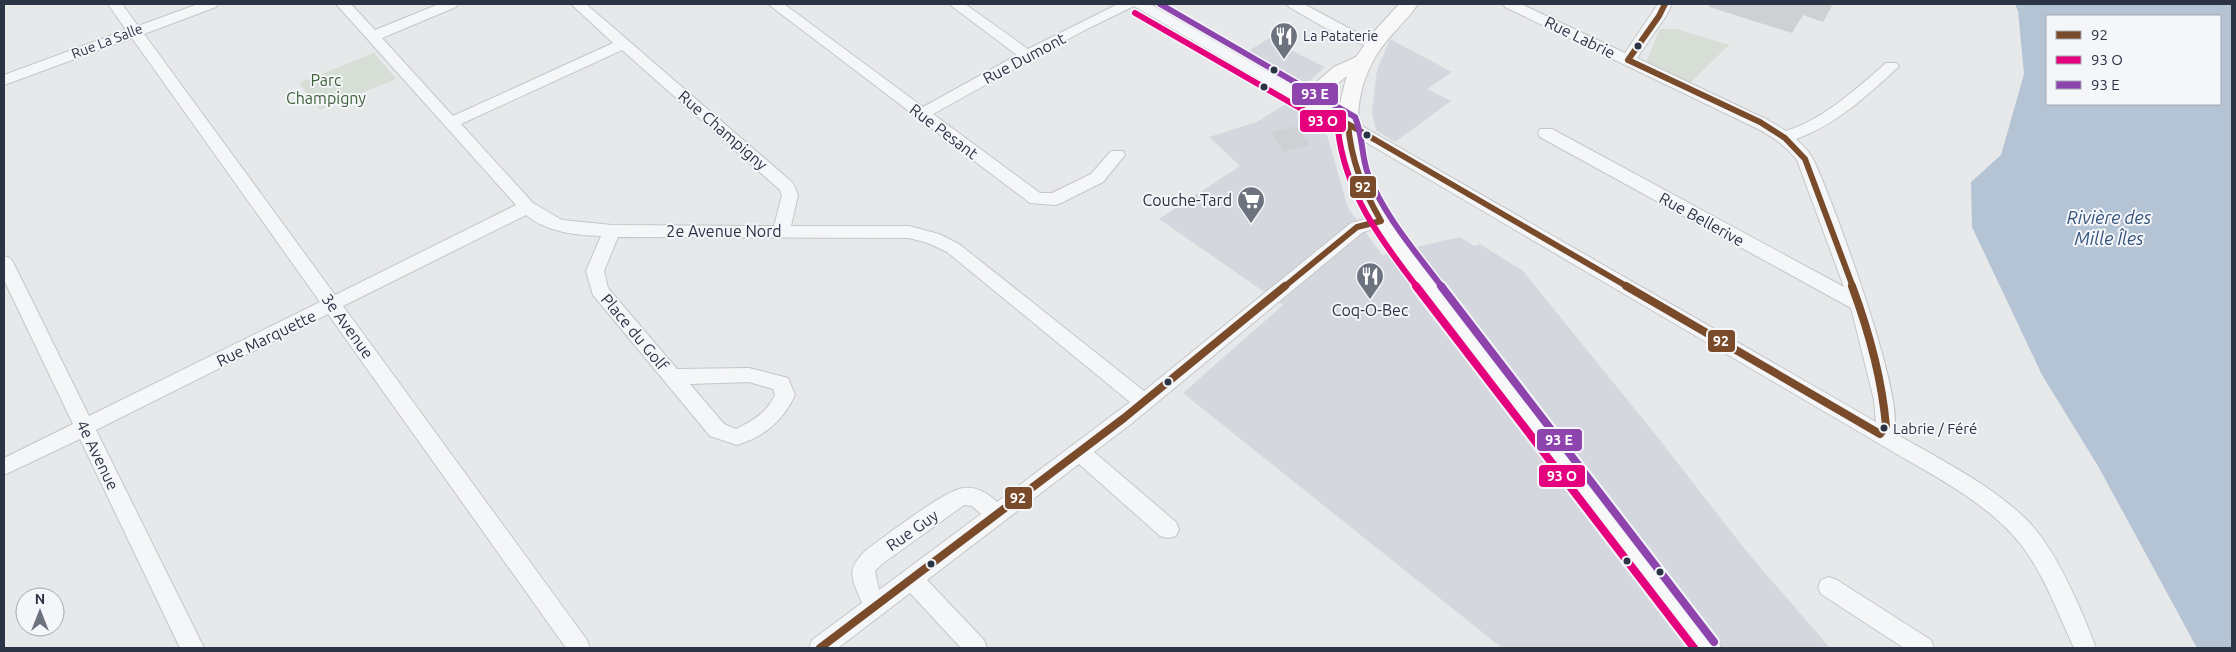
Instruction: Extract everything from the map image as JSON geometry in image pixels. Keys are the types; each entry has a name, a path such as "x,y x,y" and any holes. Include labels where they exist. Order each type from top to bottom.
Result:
{"main road":[{"path":"1409,4 1374,43 1363,61 1353,84 1348,124 1350,149 1355,169 1366,196 1402,251 1706,648"},
{"path":"1305,100 1341,71 1363,61"}],"street":[{"name":"3e Avenue","path":"115,4 579,648"},
{"name":"Rue La Salle","path":"4,80 211,4"},
{"name":"2e Avenue Nord","path":"343,4 527,207 540,218 565,228 612,231 909,232 933,238 953,248 1143,401"},
{"path":"372,37 451,4"},
{"name":"Rue Champigny","path":"578,4 787,186 790,195 782,231"},
{"name":"Rue Pesant","path":"775,4 1036,199 1055,199 1096,178 1117,155"},
{"path":"956,4 1027,56"},
{"name":"Rue Dumont","path":"921,114 1027,56 1129,4"},
{"path":"1140,4 1880,434 1986,500 2030,539 2049,570 2085,648"},
{"path":"1294,4 1349,34 1374,43"},
{"name":"Rue Labrie","path":"1510,4 1785,137 1797,148 1806,159 1859,304 1884,400 1886,426 1880,434"},
{"path":"1628,60 1659,16 1665,4"},
{"path":"450,123 623,44"},
{"path":"1785,137 1797,134 1838,109 1870,86 1891,66"},
{"name":"Rue Bellerive","path":"1546,133 1859,304"},
{"name":"Rue Marquette","path":"4,467 527,207"},
{"path":"820,648 1080,452 1357,227 1381,221"},
{"name":"Place du Golf","path":"612,231 595,271 599,290 672,377 717,430 737,437 758,429 779,410 785,395 780,383 749,375 672,377"},
{"name":"4e Avenue","path":"4,262 192,648"},
{"path":"1080,452 1168,529"},
{"name":"Rue Guy","path":"875,606 863,576 863,568 874,557 958,498 967,495 978,498 996,514"},
{"path":"912,579 976,648"},
{"path":"1829,587 1923,648"}],"shaded area":[{"path":"1275,34 1289,41 1283,46 1325,67 1304,86 1273,72 1244,54"},
{"path":"1390,39 1452,72 1427,89 1451,101 1395,142 1376,130 1372,112 1377,70"},
{"path":"1287,103 1325,128 1348,208 1382,255 1460,237 1474,246 1480,244 1523,271 1659,439 1747,552 1830,648 1502,648 1183,393 1283,305 1159,219 1240,166 1209,137 1257,122"}],"green space":[{"path":"1660,29 1676,29 1729,45 1689,84 1651,66 1647,60"},
{"name":"Parc Champigny","path":"374,53 396,79 320,110 299,83"}],"water":[{"name":"Rivière des Mille Îles","path":"2015,4 2232,4 2232,648 2197,648 2098,466 2042,375 1972,227 1971,182 2001,155 2024,74 2018,11"}],"building":[{"path":"1709,4 1833,4 1823,22 1803,15 1792,33 1709,7"},
{"path":"1298,126 1310,145 1283,152 1271,132"}],"transit line":[{"path":"1160,4 1355,117 1364,163 1370,180 1397,228 1714,642"},
{"name":"92","path":"820,648 1124,418 1357,227 1381,221 1368,198 1358,174 1351,150 1348,124 1880,434 1886,426 1884,400 1859,304 1805,159 1785,138 1760,122 1628,60 1659,16 1665,4"},
{"path":"1135,13 1338,130 1343,160 1352,187 1380,239 1694,648"}],"place":[{"name":"La Pataterie","path":"1284,60"},
{"name":"Couche-Tard","path":"1251,224"},
{"name":"Coq-O-Bec","path":"1370,300"},
{"name":"Labrie / Féré","path":"1884,428"}]}
